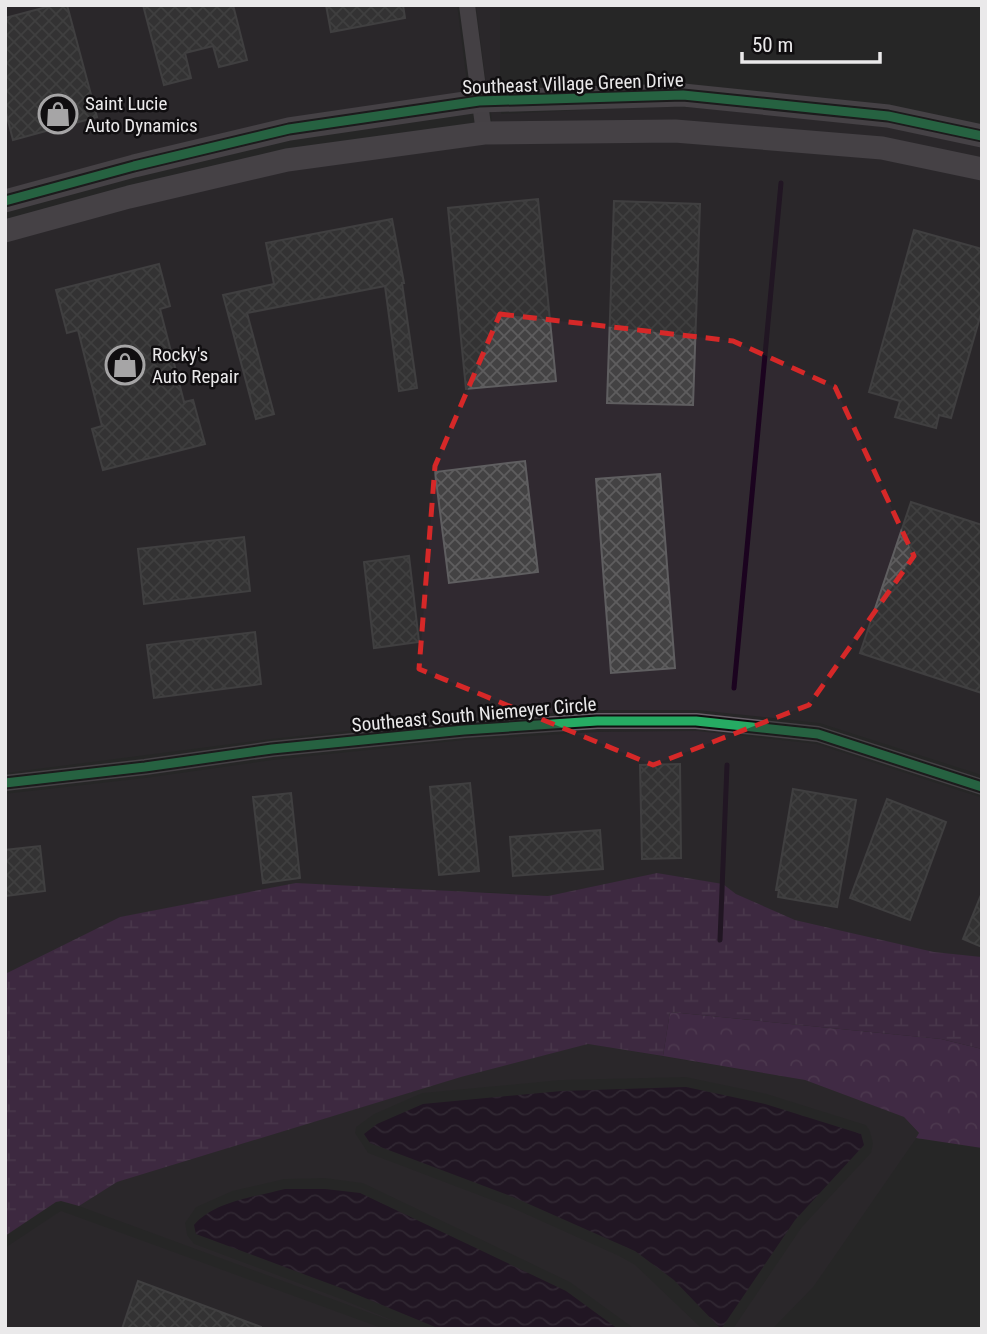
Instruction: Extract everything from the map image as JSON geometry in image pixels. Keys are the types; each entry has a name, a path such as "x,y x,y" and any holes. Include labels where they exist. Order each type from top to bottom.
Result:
{"street":[{"path":"467,5 484,133"},
{"name":"Southeast Village Green Drive","path":"5,201 134,166 289,130 479,101 683,95 888,117 982,136"},
{"path":"5,231 148,192 287,160 484,133 676,131 882,148 982,169"},
{"name":"Southeast South Niemeyer Circle","path":"5,783 272,750 464,730 597,721 696,721 818,734 982,786"}],"highlighted area":[{"path":"500,314 733,341 835,387 914,556 809,705 653,765 419,669 435,466"}],"shaded area":[{"path":"5,5 457,5 468,92 5,189"},
{"path":"476,5 500,5 500,90 487,90"},
{"path":"665,106 887,127 982,147 982,158 492,122 491,111 501,111 501,114"},
{"path":"676,142 882,159 982,180 982,775 820,723 697,710 596,710 462,719 270,739 5,773 5,242 289,170 486,144"},
{"path":"697,731 816,744 982,798 982,957 934,952 795,920 736,894 723,884 657,873 548,896 485,892 120,917 5,974 5,794 273,760 465,740 597,732"},
{"path":"588,1044 805,1080 904,1117 919,1134 813,1287 772,1329 733,1329 802,1227 871,1153 873,1143 870,1131 866,1125 767,1094 686,1077 560,1080 422,1093 374,1114 356,1127 355,1133 368,1153 510,1207 635,1265 702,1329 635,1329 570,1282 363,1183 325,1178 284,1179 232,1191 196,1207 185,1223 187,1235 194,1244 406,1326 79,1206 117,1182 461,1077"},
{"path":"61,1211 384,1329 5,1329 5,1248"}],"green space":[{"path":"657,873 723,884 736,894 795,920 934,952 982,957 982,1049 941,1039 670,1012 663,1056 588,1044 461,1077 117,1182 79,1206 56,1202 5,1236 5,974 120,917 296,883 548,896"},
{"path":"670,1012 941,1039 982,1049 982,1148 916,1138 919,1133 904,1117 805,1080 663,1056"}],"water":[{"path":"686,1087 765,1104 861,1134 864,1145 795,1220 721,1329 674,1280 635,1251 513,1197 370,1143 364,1134 377,1124 423,1104 562,1091"},
{"path":"285,1189 325,1189 360,1193 566,1291 618,1329 440,1329 341,1288 196,1234 194,1225 213,1210 236,1201"}],"building":[{"path":"54,5 67,5 97,117 13,140 5,109 5,18"},
{"path":"143,5 233,5 247,60 219,67 213,46 185,53 191,78 164,85"},
{"path":"326,5 403,5 405,18 331,32"},
{"path":"538,199 556,381 466,389 448,208"},
{"path":"614,201 700,204 693,405 607,403"},
{"path":"392,219 404,283 417,388 399,391 385,286 247,313 274,414 256,419 223,295 274,284 266,243"},
{"path":"914,230 982,249 982,310 951,418 939,415 936,428 895,417 900,401 869,392"},
{"path":"159,264 170,306 160,309 184,402 193,400 205,444 103,470 92,429 102,426 78,330 67,333 56,290"},
{"path":"525,461 538,572 449,583 435,472"},
{"path":"660,474 675,668 611,673 596,479"},
{"path":"911,502 982,525 982,693 860,653"},
{"path":"244,537 250,591 144,604 138,549"},
{"path":"409,556 419,642 374,648 364,562"},
{"path":"255,632 261,684 154,698 147,645"},
{"path":"680,764 681,858 642,859 640,765"},
{"path":"470,783 479,871 439,875 430,787"},
{"path":"793,789 856,800 837,907 778,897 779,890 776,890"},
{"path":"291,793 300,878 263,883 253,797"},
{"path":"887,799 946,822 910,920 850,898"},
{"path":"600,830 603,869 513,876 510,837"},
{"path":"40,846 45,891 5,896 5,850"},
{"path":"982,895 982,947 963,939"},
{"path":"138,1281 261,1327 261,1329 122,1329"}],"waterway":[{"path":"734,688 781,183"},
{"path":"720,940 727,765"}],"cycle path":[{"path":"5,201 134,166 289,129 479,101 683,95 888,116 982,136"},
{"path":"5,783 272,749 464,730 597,721 696,721 818,734 982,787"}],"place":[{"name":"Saint Lucie Auto Dynamics","path":"58,114"},
{"name":"Rocky's Auto Repair","path":"125,365"}]}
